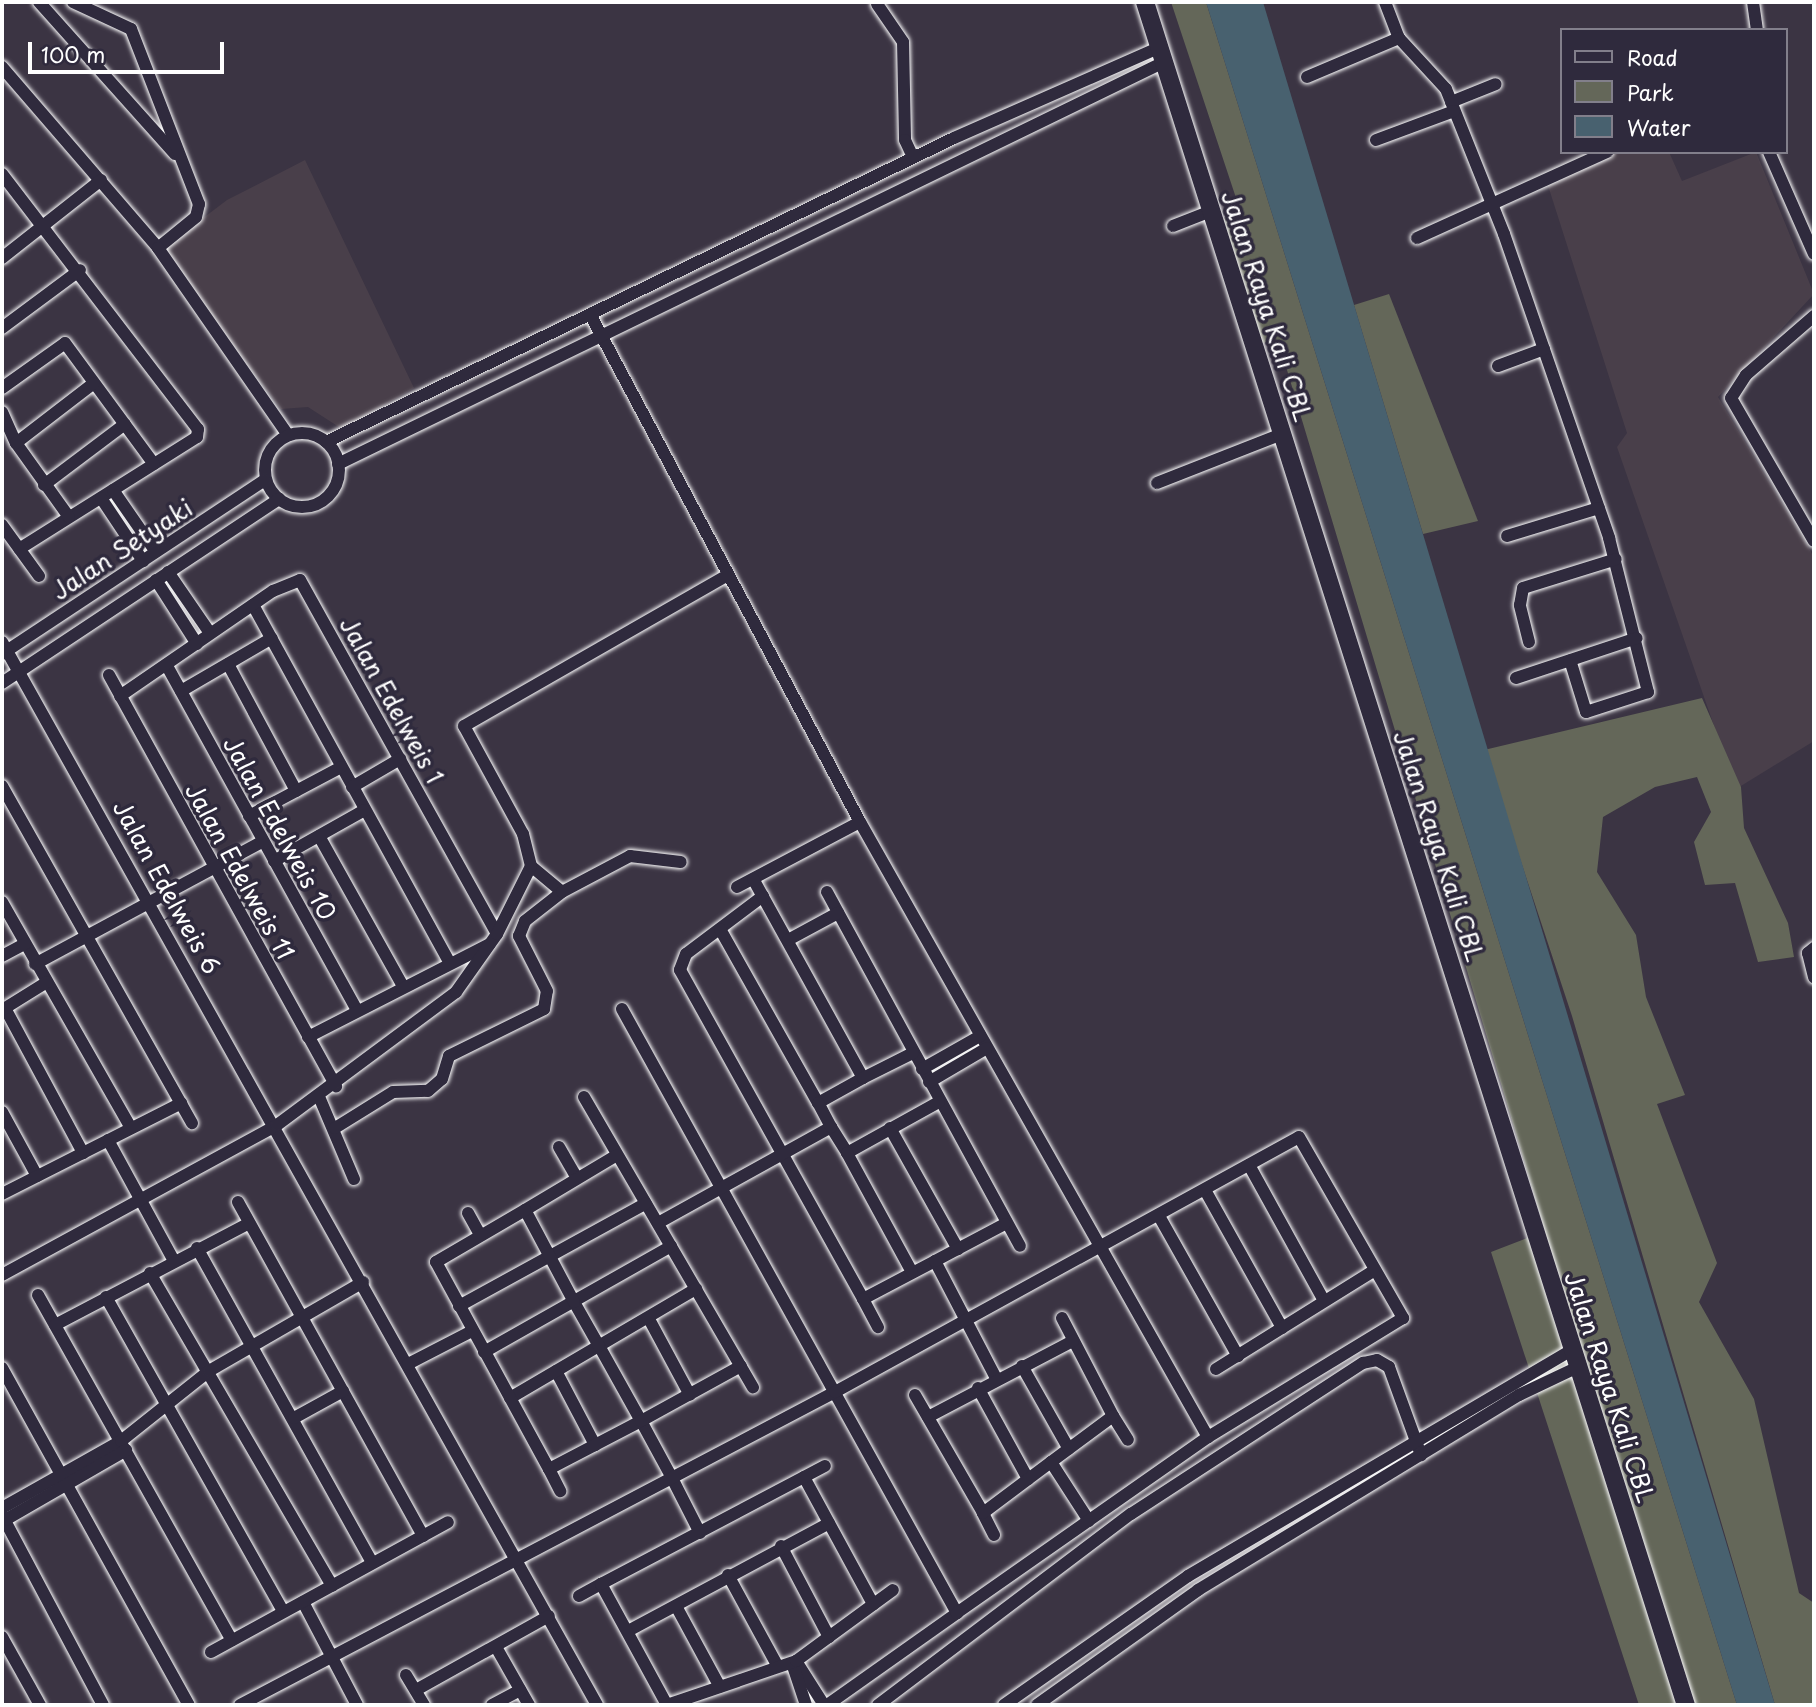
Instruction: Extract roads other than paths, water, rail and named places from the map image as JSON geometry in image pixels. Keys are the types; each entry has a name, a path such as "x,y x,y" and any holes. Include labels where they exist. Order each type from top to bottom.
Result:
{"main road":[{"name":"Jalan Raya Kali CBL","path":"1145,2 1685,1705"}],"street":[{"path":"39,2 180,160"},
{"path":"73,2 128,25 200,211 158,248"},
{"path":"1385,2 1399,38 1437,73 1492,205 1616,559 1650,686 1645,695 1586,712 1570,660"},
{"path":"1753,2 1757,28"},
{"path":"877,4 903,42 905,140 913,157"},
{"path":"1307,77 1399,38"},
{"path":"326,442 913,157 1083,78 1130,59 1162,54"},
{"path":"338,464 1136,72 1162,54"},
{"path":"2,68 158,248 220,329 288,435"},
{"path":"1083,78 1089,95"},
{"path":"1376,140 1452,107 1496,84"},
{"path":"1417,238 1603,154"},
{"path":"1770,154 1811,238 1814,254"},
{"path":"2,174 46,225 198,429 197,437 19,549"},
{"path":"2,258 101,180"},
{"path":"1173,226 1211,211"},
{"path":"2,328 80,270"},
{"path":"590,314 860,822 1208,1437"},
{"path":"1813,320 1746,375 1731,398 1814,541"},
{"path":"2,388 65,343 155,464"},
{"path":"1498,366 1544,349"},
{"path":"16,443 94,383"},
{"path":"2,412 16,443 69,517"},
{"path":"44,485 125,424"},
{"path":"308,433 326,442 338,464 333,490 318,504 298,507 279,499 265,480 268,453 288,435 308,433"},
{"path":"1157,484 1248,451 1282,434"},
{"name":"Jalan Setyaki","path":"4,649 265,480"},
{"path":"113,490 156,552"},
{"path":"101,498 143,561"},
{"path":"2,683 279,499"},
{"path":"1507,536 1599,508"},
{"path":"2,525 39,576"},
{"path":"1529,642 1520,605 1522,588 1616,559"},
{"path":"169,572 211,633"},
{"path":"562,892 531,866 523,834 464,726 729,575"},
{"path":"156,580 197,644"},
{"name":"Jalan Edelweis 1","path":"120,696 288,582 306,586 494,939"},
{"path":"253,605 449,961"},
{"path":"181,691 272,638"},
{"path":"1516,678 1637,638"},
{"name":"Jalan Edelweis 6","path":"4,649 21,670 277,1125 597,1705"},
{"path":"228,664 296,791"},
{"name":"Jalan Edelweis 10","path":"167,666 357,1010"},
{"name":"Jalan Edelweis 11","path":"108,675 336,1086"},
{"path":"352,787 400,759"},
{"path":"249,816 341,766"},
{"path":"2,786 88,934 192,1124"},
{"path":"274,861 365,810"},
{"path":"737,887 860,822"},
{"path":"318,836 403,986"},
{"path":"35,964 263,841"},
{"path":"354,1179 331,1135 335,1128 393,1092 428,1091 442,1079 449,1056 544,1009 547,990 520,943 521,927 562,892 630,856 681,862"},
{"path":"2,1275 277,1125 336,1086 456,992 494,939 531,866"},
{"path":"753,879 863,1078"},
{"path":"827,892 1005,1224 1020,1247"},
{"path":"763,896 681,959 681,970 878,1327"},
{"path":"2,902 131,1128"},
{"path":"789,940 838,913"},
{"path":"505,920 521,927"},
{"path":"720,929 912,1272"},
{"path":"308,1037 494,939"},
{"path":"2,956 25,944"},
{"path":"1814,948 1808,953 1814,977"},
{"path":"47,982 3,1009 83,1153"},
{"path":"622,1009 719,1189 957,1613"},
{"path":"922,1069 980,1036"},
{"path":"929,1082 987,1048"},
{"path":"818,1103 913,1053"},
{"path":"584,1097 753,1387"},
{"path":"320,1098 335,1128"},
{"path":"847,1153 939,1102"},
{"path":"2,1194 181,1103"},
{"path":"2,1112 37,1176"},
{"path":"658,1223 831,1127"},
{"path":"890,1128 958,1249"},
{"path":"240,1705 835,1392 1102,1248 1299,1137 1403,1318 1208,1437 826,1705 794,1662"},
{"path":"108,1140 174,1261"},
{"path":"559,1147 577,1178"},
{"path":"560,1491 436,1262 480,1233 525,1210 617,1154"},
{"path":"1250,1165 1324,1301"},
{"path":"1205,1190 1282,1328"},
{"path":"238,1202 423,1536"},
{"path":"459,1306 646,1203"},
{"path":"525,1210 700,1533"},
{"path":"468,1213 480,1233"},
{"path":"1159,1216 1238,1356"},
{"path":"55,1325 249,1223"},
{"path":"863,1299 1005,1224"},
{"path":"484,1352 671,1246"},
{"path":"198,1248 295,1418 372,1563"},
{"path":"935,1261 996,1378"},
{"path":"1216,1369 1375,1270"},
{"path":"150,1273 332,1586"},
{"path":"105,1704 7,1536 3,1514 123,1445 166,1399 209,1371 363,1282"},
{"path":"510,1398 649,1319 696,1289"},
{"path":"38,1295 232,1640"},
{"path":"106,1297 166,1399 283,1611"},
{"path":"1062,1318 1128,1440"},
{"path":"649,1319 690,1395"},
{"path":"408,1364 472,1331"},
{"path":"928,1416 996,1378 1073,1341"},
{"path":"1004,1705 1188,1576 1415,1438 1573,1349"},
{"path":"878,1705 1131,1514 1363,1363 1385,1361 1421,1455"},
{"path":"549,1469 741,1366"},
{"path":"1022,1366 1069,1449"},
{"path":"1037,1705 1198,1590 1519,1395 1578,1367"},
{"path":"2,1368 189,1705"},
{"path":"556,1371 595,1445"},
{"path":"978,1388 1028,1479"},
{"path":"295,1418 342,1391"},
{"path":"915,1395 994,1535"},
{"path":"983,1513 1114,1416"},
{"path":"1051,1462 1089,1521"},
{"path":"579,1596 825,1466"},
{"path":"804,1477 873,1604"},
{"path":"211,1652 448,1522"},
{"path":"628,1631 781,1546 829,1523"},
{"path":"781,1546 829,1637"},
{"path":"728,1575 777,1665"},
{"path":"1188,1576 1198,1590"},
{"path":"601,1584 667,1705 777,1665 794,1662 893,1590"},
{"path":"303,1602 358,1705"},
{"path":"676,1606 720,1687"},
{"path":"416,1690 549,1616"},
{"path":"2,1637 40,1705"},
{"path":"496,1647 529,1705"},
{"path":"794,1662 806,1705"},
{"path":"406,1675 424,1705"},
{"path":"492,1705 520,1690"}],"water":[{"path":"1206,2 1263,2 1775,1705 1737,1705"}]}
